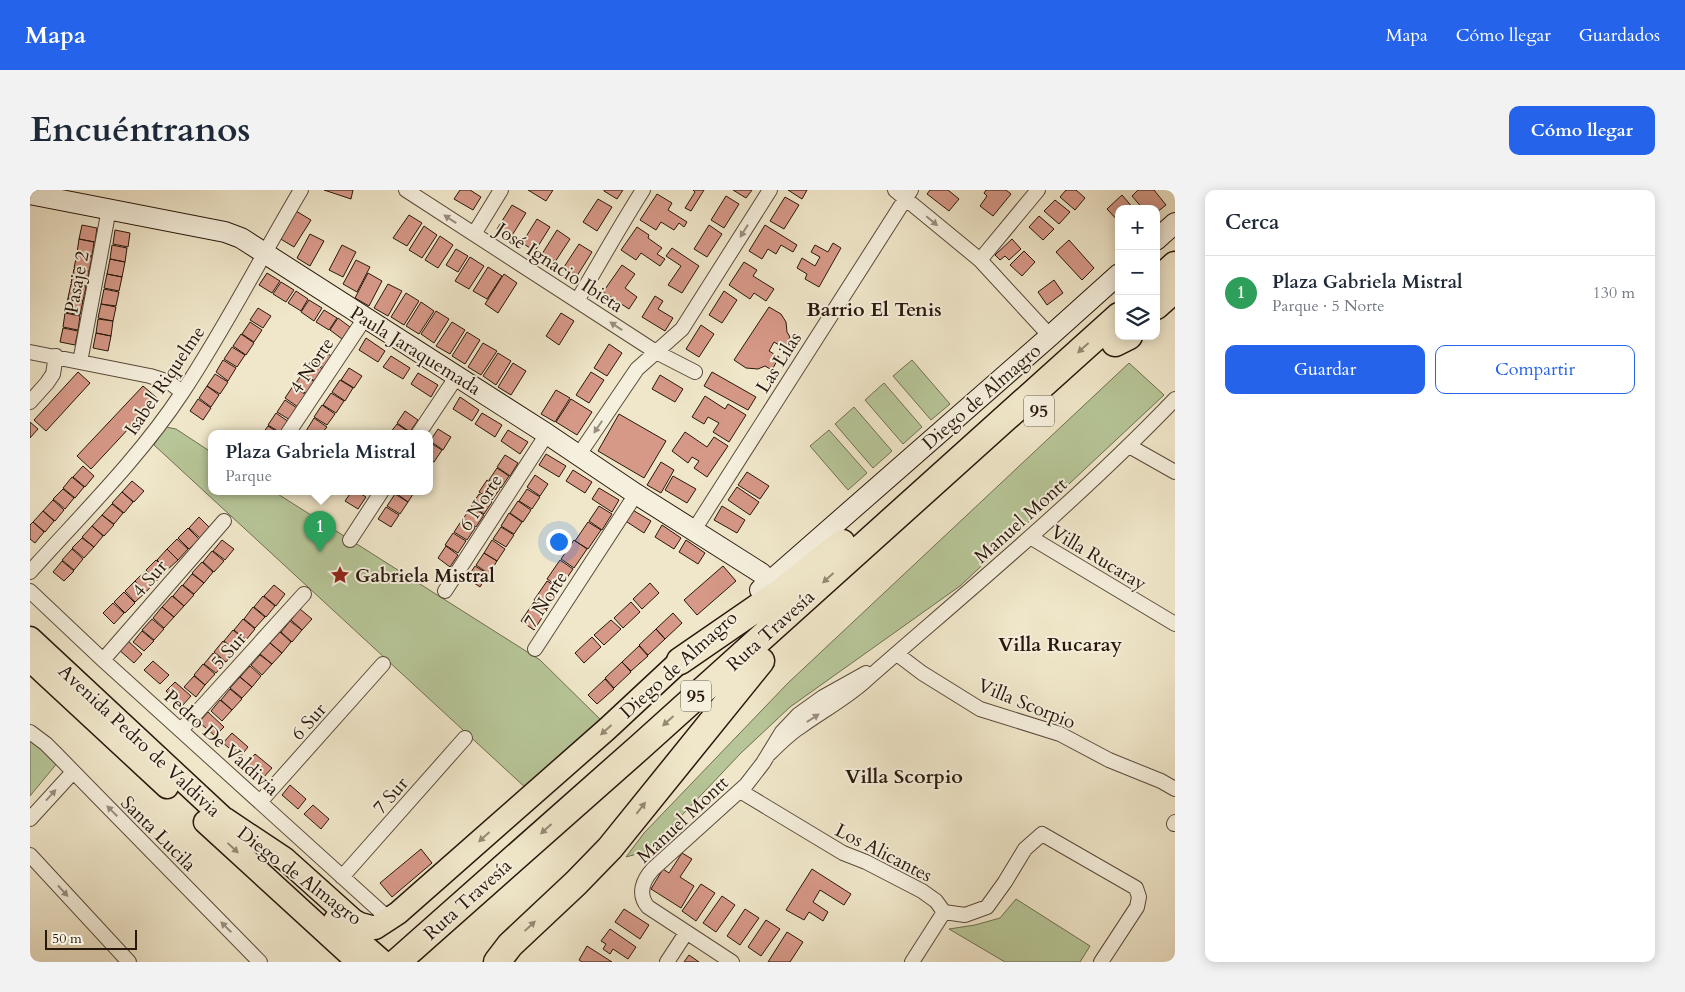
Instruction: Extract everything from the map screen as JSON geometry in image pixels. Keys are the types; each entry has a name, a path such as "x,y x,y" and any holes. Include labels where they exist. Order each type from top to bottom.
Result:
{"highway":[{"path":"1160,278 1175,265"},
{"path":"1160,302 1175,289"},
{"path":"1160,320 1175,311"},
{"name":"Ruta Travesía","path":"410,958 641,746 1115,320"},
{"name":"Ruta Travesía","path":"410,958 761,661 1121,340"},
{"path":"680,661 783,590 906,492 981,440"},
{"path":"497,962 516,939 610,848 761,661"}],"main road":[{"name":"Avenida Pedro de Valdivia","path":"30,638 383,962"},
{"name":"Avenida Pedro de Valdivia","path":"30,660 339,953 358,962"},
{"name":"Diego de Almagro","path":"225,819 285,859 353,920 375,928 390,920 607,729 680,661"}],"street":[{"name":"Isabel Riquelme","path":"30,572 146,442 182,392 257,268 301,190"},
{"name":"José Ignacio Ibieta","path":"406,190 656,352 695,372"},
{"path":"474,234 501,190"},
{"path":"577,301 599,265 607,247 643,190"},
{"path":"578,456 637,369 682,329 770,190"},
{"path":"980,260 1038,190"},
{"path":"904,193 980,260 1050,336"},
{"name":"Las Lilas","path":"694,530 904,193"},
{"name":"Paula Jaraquemada","path":"30,194 225,232 241,238 761,573 769,582"},
{"name":"Pasaje 2","path":"80,362 109,209"},
{"path":"1160,236 1175,223"},
{"name":"Diego de Almagro","path":"680,661 1115,278"},
{"name":"4 Norte","path":"290,430 364,318"},
{"path":"30,352 156,377 168,382 182,392"},
{"path":"30,402 48,383 53,374 56,356"},
{"path":"421,430 457,376"},
{"name":"Manuel Montt","path":"732,962 653,911 645,903 642,891 645,880 653,869 740,790 758,771 782,732 798,715 897,654 1030,537 1129,446 1175,399"},
{"name":"6 Norte","path":"445,591 547,434"},
{"path":"1129,446 1175,472"},
{"name":"7 Norte","path":"535,649 636,494"},
{"path":"350,540 379,495"},
{"name":"4 Sur","path":"103,660 224,521"},
{"name":"Villa Rucaray","path":"1030,537 1175,624"},
{"name":"Pedro De Valdivia","path":"30,591 103,660 390,920"},
{"name":"5 Sur","path":"181,730 304,594"},
{"name":"Villa Scorpio","path":"897,654 922,673 980,708 1060,734 1109,760 1161,781 1175,789"},
{"name":"6 Sur","path":"260,802 383,664"},
{"name":"Santa Lucila","path":"30,732 46,744 260,962"},
{"name":"7 Sur","path":"342,877 465,738"},
{"path":"30,819 73,772"},
{"name":"Los Alicantes","path":"740,790 843,853 866,862 922,891 936,901 944,912"},
{"path":"912,962 944,912 965,915 987,906 1026,849 1042,834 1136,888 1140,897 1136,907 1101,962"},
{"path":"30,855 129,962"},
{"path":"667,962 686,933"}],"green space":[{"path":"912,360 950,404 931,420 893,376"},
{"path":"1129,363 1164,395 960,586 790,707 741,753 648,851 626,857 644,833 788,683"},
{"path":"884,383 922,427 903,444 865,400"},
{"path":"854,407 892,451 873,468 835,424"},
{"path":"166,427 176,429 208,450 208,495 154,445"},
{"path":"829,430 867,473 848,490 810,446"},
{"path":"208,495 279,495 540,660 604,723 528,790"},
{"path":"30,741 58,762 30,796"},
{"path":"1016,899 1090,946 1080,962 1005,962 949,929 975,925 1000,918"}],"building":[{"path":"324,190 353,190 351,199"},
{"path":"460,190 470,190 481,197 473,210 454,199"},
{"path":"528,190 553,190 546,201"},
{"path":"604,190 623,190 617,199"},
{"path":"693,190 704,190 691,211 685,208 695,192"},
{"path":"733,190 752,190 746,198"},
{"path":"788,190 807,190 802,199"},
{"path":"930,190 948,190 959,199 949,211 927,194"},
{"path":"986,190 1006,190 1011,194 993,216 980,206 987,196 984,193"},
{"path":"1066,190 1076,190 1085,198 1075,210 1060,197"},
{"path":"1138,190 1154,190 1166,205 1160,210 1160,205 1140,205 1132,196"},
{"path":"657,194 672,203 668,210 687,222 684,227 679,223 674,230 661,222 656,230 640,220"},
{"path":"1122,195 1131,205 1115,205 1115,218 1107,209"},
{"path":"726,196 739,204 724,228 711,220"},
{"path":"785,197 799,205 784,229 770,221"},
{"path":"598,199 612,207 597,231 583,222"},
{"path":"1055,200 1070,212 1059,224 1044,211"},
{"path":"512,205 526,213 511,237 497,229"},
{"path":"296,211 311,220 294,247 279,238"},
{"path":"409,215 422,223 407,246 393,238"},
{"path":"1039,216 1054,229 1043,240 1029,227"},
{"path":"537,219 550,227 535,251 522,243"},
{"path":"82,225 97,228 95,242 79,239"},
{"path":"709,225 722,234 707,257 694,249"},
{"path":"765,225 797,245 793,252 781,245 776,254 768,249 762,259 749,251"},
{"path":"424,226 437,235 422,258 409,250"},
{"path":"637,227 649,235 648,238 662,248 657,254 665,259 660,266 641,253 636,260 621,250"},
{"path":"115,230 130,233 128,247 113,244"},
{"path":"557,230 570,239 555,262 542,254"},
{"path":"310,234 324,241 310,266 297,258"},
{"path":"440,236 453,245 438,268 425,260"},
{"path":"79,239 94,242 92,256 77,253"},
{"path":"1012,239 1021,249 1009,260 1005,256 1000,260 995,255"},
{"path":"1069,240 1094,268 1082,280 1056,252"},
{"path":"833,243 841,248 819,287 805,279 807,274 797,268 802,258 815,266 820,257 811,252 815,245 828,252"},
{"path":"579,244 592,252 577,276 564,267"},
{"path":"112,245 127,248 125,262 110,259"},
{"path":"342,245 356,252 343,277 329,270"},
{"path":"672,248 699,266 682,293 668,285 681,266 666,256"},
{"path":"456,249 468,256 458,272 446,265"},
{"path":"1024,251 1035,262 1022,276 1010,265"},
{"path":"77,254 92,257 89,271 74,268"},
{"path":"470,257 484,266 469,289 455,281"},
{"path":"110,259 125,262 122,277 107,274"},
{"path":"356,260 370,267 357,292 343,284"},
{"path":"744,262 757,270 753,276 774,289 766,301 754,293 750,299 729,285"},
{"path":"622,265 635,274 625,288 637,297 629,309 603,292"},
{"path":"488,267 502,276 487,299 473,291"},
{"path":"74,269 89,272 86,286 71,283"},
{"path":"267,273 280,281 272,293 259,285"},
{"path":"368,273 382,281 369,306 355,298"},
{"path":"107,274 122,277 119,291 104,288"},
{"path":"504,274 517,283 498,313 485,304"},
{"path":"1054,280 1063,293 1047,305 1038,292"},
{"path":"281,282 294,290 286,302 273,294"},
{"path":"71,284 86,287 83,301 68,298"},
{"path":"388,284 402,291 388,316 374,308"},
{"path":"104,289 119,292 116,306 101,304"},
{"path":"296,291 308,299 301,311 288,303"},
{"path":"724,291 737,300 722,323 709,315"},
{"path":"406,293 419,301 404,325 391,317"},
{"path":"655,296 663,301 658,309 673,318 665,331 642,317"},
{"path":"68,298 83,301 80,315 65,312"},
{"path":"309,300 322,308 314,321 301,312"},
{"path":"421,302 434,311 419,334 406,326"},
{"path":"101,304 116,307 113,321 98,318"},
{"path":"769,307 781,314 786,322 787,332 790,337 784,348 774,342 769,351 779,357 772,370 765,366 758,369 746,368 734,360"},
{"path":"258,308 271,316 263,328 250,320"},
{"path":"324,310 337,318 329,330 316,322"},
{"path":"436,311 449,319 434,343 421,334"},
{"path":"65,313 80,316 78,330 63,327"},
{"path":"561,313 574,321 559,345 546,336"},
{"path":"338,318 350,327 342,339 330,330"},
{"path":"98,319 113,321 111,336 96,333"},
{"path":"250,322 262,330 254,342 242,334"},
{"path":"452,322 465,330 450,354 436,346"},
{"path":"701,325 714,334 699,357 686,349"},
{"path":"63,328 78,331 75,345 60,342"},
{"path":"467,332 480,340 465,364 452,356"},
{"path":"96,333 111,336 108,351 93,348"},
{"path":"241,334 254,343 246,355 233,346"},
{"path":"366,338 385,351 378,362 359,350"},
{"path":"483,343 497,351 481,375 468,367"},
{"path":"609,344 622,353 607,376 594,368"},
{"path":"232,347 245,355 237,367 224,359"},
{"path":"320,349 333,357 325,369 313,361"},
{"path":"498,353 511,361 496,385 483,376"},
{"path":"391,356 410,368 403,379 383,367"},
{"path":"223,360 236,368 228,381 216,372"},
{"path":"311,361 324,370 316,382 303,373"},
{"path":"513,363 526,371 511,395 498,387"},
{"path":"349,368 362,376 354,388 341,380"},
{"path":"78,372 90,383 46,431 34,420"},
{"path":"591,372 604,380 589,403 576,395"},
{"path":"712,372 756,397 748,410 704,386"},
{"path":"418,373 438,385 431,397 411,384"},
{"path":"215,374 228,382 220,394 207,386"},
{"path":"302,374 315,382 307,394 294,386"},
{"path":"660,375 683,389 675,402 652,389"},
{"path":"340,380 353,388 345,401 332,392"},
{"path":"143,386 157,398 91,469 77,456"},
{"path":"207,386 219,395 211,407 199,398"},
{"path":"293,386 306,395 298,407 285,398"},
{"path":"556,390 570,398 555,422 541,414"},
{"path":"331,393 344,401 336,413 323,405"},
{"path":"705,396 725,409 728,404 746,415 729,442 713,432 719,423 708,417 704,424 692,417"},
{"path":"460,397 479,410 472,421 453,409"},
{"path":"198,399 211,408 203,420 190,411"},
{"path":"571,399 592,412 577,435 556,422"},
{"path":"285,400 297,408 290,420 277,412"},
{"path":"322,405 335,414 327,425 314,417"},
{"path":"405,411 418,420 411,430 407,430 397,423"},
{"path":"276,413 289,422 283,430 276,430 268,425"},
{"path":"482,413 502,425 495,437 475,424"},
{"path":"619,414 666,441 644,478 598,451"},
{"path":"314,418 327,427 324,430 307,430"},
{"path":"30,422 38,429 30,438"},
{"path":"397,424 406,430 392,430"},
{"path":"268,426 274,430 265,430"},
{"path":"438,429 451,437 443,450 433,443 433,436"},
{"path":"508,430 528,442 520,454 501,441"},
{"path":"685,432 707,447 714,437 728,446 707,477 694,468 699,461 692,457 688,463 672,451"},
{"path":"433,444 442,450 433,461"},
{"path":"546,454 566,466 559,477 539,465"},
{"path":"505,455 518,463 510,476 497,467"},
{"path":"661,462 674,470 661,493 647,485"},
{"path":"83,466 94,476 85,487 73,477"},
{"path":"497,468 509,476 501,488 489,480"},
{"path":"573,470 592,482 585,493 566,481"},
{"path":"747,472 769,486 760,499 738,485"},
{"path":"535,475 548,484 540,496 527,487"},
{"path":"673,476 696,489 687,503 665,490"},
{"path":"72,477 84,487 75,498 63,488"},
{"path":"487,480 500,489 492,500 479,492"},
{"path":"132,481 144,491 134,502 122,492"},
{"path":"737,487 759,502 750,515 728,500"},
{"path":"599,488 619,500 612,512 592,499"},
{"path":"63,489 74,498 65,509 53,499"},
{"path":"527,489 540,497 532,509 519,501"},
{"path":"122,492 133,502 124,513 112,503"},
{"path":"479,494 492,502 484,514 471,506"},
{"path":"349,495 363,495 366,497 358,509 345,501"},
{"path":"394,495 408,502 400,514 387,506"},
{"path":"399,495 412,495 408,502"},
{"path":"53,500 64,510 55,521 43,511"},
{"path":"518,501 531,510 523,522 510,513"},
{"path":"112,504 123,513 114,524 102,515"},
{"path":"599,506 612,514 602,530 589,521"},
{"path":"722,506 745,520 737,533 714,520"},
{"path":"386,507 399,515 391,527 378,519"},
{"path":"471,507 484,515 476,527 463,519"},
{"path":"631,509 651,521 644,533 624,520"},
{"path":"43,511 54,521 45,532 33,522"},
{"path":"509,513 522,522 514,534 501,526"},
{"path":"102,515 114,525 104,536 92,526"},
{"path":"199,517 210,528 200,538 189,528"},
{"path":"462,520 475,528 467,540 454,532"},
{"path":"33,522 44,532 35,543 30,539 30,525"},
{"path":"588,522 601,530 588,549 575,541"},
{"path":"662,525 681,538 674,549 655,537"},
{"path":"92,526 103,536 94,547 82,537"},
{"path":"501,527 514,535 506,547 493,539"},
{"path":"188,528 199,539 189,549 178,538"},
{"path":"453,533 466,541 458,553 445,545"},
{"path":"82,538 94,547 84,558 72,548"},
{"path":"177,539 188,549 178,560 167,549"},
{"path":"222,540 234,549 225,560 213,551"},
{"path":"492,540 505,549 497,561 484,553"},
{"path":"574,540 587,549 574,568 561,559"},
{"path":"686,540 705,553 698,564 679,552"},
{"path":"446,546 458,555 450,567 438,558"},
{"path":"72,549 83,559 74,570 62,560"},
{"path":"167,549 178,560 167,570 157,560"},
{"path":"212,551 224,561 214,572 203,562"},
{"path":"484,553 497,561 489,574 476,565"},
{"path":"156,560 167,570 157,581 146,570"},
{"path":"560,560 573,569 560,588 547,579"},
{"path":"62,561 74,571 64,581 53,572"},
{"path":"202,562 213,572 204,583 192,573"},
{"path":"475,566 488,574 480,587 467,578"},
{"path":"723,566 736,581 697,615 684,600"},
{"path":"145,571 156,581 146,592 135,581"},
{"path":"192,574 204,583 194,594 183,585"},
{"path":"135,581 146,592 135,602 125,591"},
{"path":"547,581 560,589 547,609 534,600"},
{"path":"650,583 659,593 642,609 633,599"},
{"path":"182,585 194,595 184,606 173,596"},
{"path":"274,585 285,594 276,606 264,596"},
{"path":"124,592 135,603 125,613 114,602"},
{"path":"172,596 184,606 174,617 162,607"},
{"path":"263,596 275,606 266,617 254,607"},
{"path":"534,602 547,610 534,630 521,621"},
{"path":"631,602 640,612 623,628 614,618"},
{"path":"113,603 124,613 114,624 103,613"},
{"path":"162,607 174,617 164,628 153,618"},
{"path":"253,607 265,617 255,628 244,619"},
{"path":"300,609 312,619 302,630 291,620"},
{"path":"673,613 682,623 665,639 656,629"},
{"path":"152,619 164,629 154,640 142,630"},
{"path":"243,619 255,629 246,640 234,630"},
{"path":"611,620 621,629 604,645 594,635"},
{"path":"290,621 302,630 292,642 281,632"},
{"path":"656,629 665,639 648,655 639,645"},
{"path":"233,630 245,640 236,651 224,641"},
{"path":"142,631 154,641 144,651 133,642"},
{"path":"280,632 291,642 282,653 270,643"},
{"path":"592,637 601,647 584,663 575,653"},
{"path":"126,639 142,654 134,663 118,649"},
{"path":"223,641 235,651 226,662 214,652"},
{"path":"270,643 282,653 272,664 260,654"},
{"path":"639,646 648,656 631,671 622,662"},
{"path":"213,653 225,662 216,673 204,664"},
{"path":"260,655 272,664 262,675 251,665"},
{"path":"153,661 169,675 160,684 144,670"},
{"path":"622,662 631,672 614,688 605,678"},
{"path":"203,664 215,674 205,685 194,675"},
{"path":"250,666 261,676 252,687 240,677"},
{"path":"194,676 205,685 196,697 184,687"},
{"path":"240,677 252,687 242,698 230,688"},
{"path":"605,679 614,689 597,704 588,695"},
{"path":"175,682 191,696 182,706 166,691"},
{"path":"230,689 242,699 232,710 221,700"},
{"path":"220,700 232,710 222,721 211,711"},
{"path":"208,712 224,727 215,736 199,722"},
{"path":"232,733 248,747 240,757 223,743"},
{"path":"255,754 272,768 263,778 247,764"},
{"path":"290,785 306,799 298,809 282,795"},
{"path":"313,805 329,819 321,829 304,814"},
{"path":"421,849 432,863 392,897 380,883"},
{"path":"682,853 692,859 680,877 694,886 681,908 651,889 663,869 669,873"},
{"path":"812,869 851,894 844,905 820,890 813,902 828,912 823,921 809,912 804,920 786,910"},
{"path":"701,884 715,893 696,921 682,911"},
{"path":"722,896 735,905 716,932 703,923"},
{"path":"624,909 649,925 640,939 615,922"},
{"path":"745,909 759,918 740,945 727,936"},
{"path":"766,920 780,929 761,956 748,947"},
{"path":"610,929 636,947 628,959 613,949 610,954 603,949 606,944 601,941"},
{"path":"787,932 803,942 790,962 768,962"},
{"path":"587,946 612,962 582,962 579,960"},
{"path":"689,955 699,962 684,962"}],"place":[{"name":"Plaza Gabriela Mistral","path":"320,552"},
{"name":"Gabriela Mistral","path":"340,575"}],"district":[{"name":"Barrio El Tenis","path":"874,309"},
{"name":"Villa Rucaray","path":"1060,644"},
{"name":"Villa Scorpio","path":"904,776"}]}
